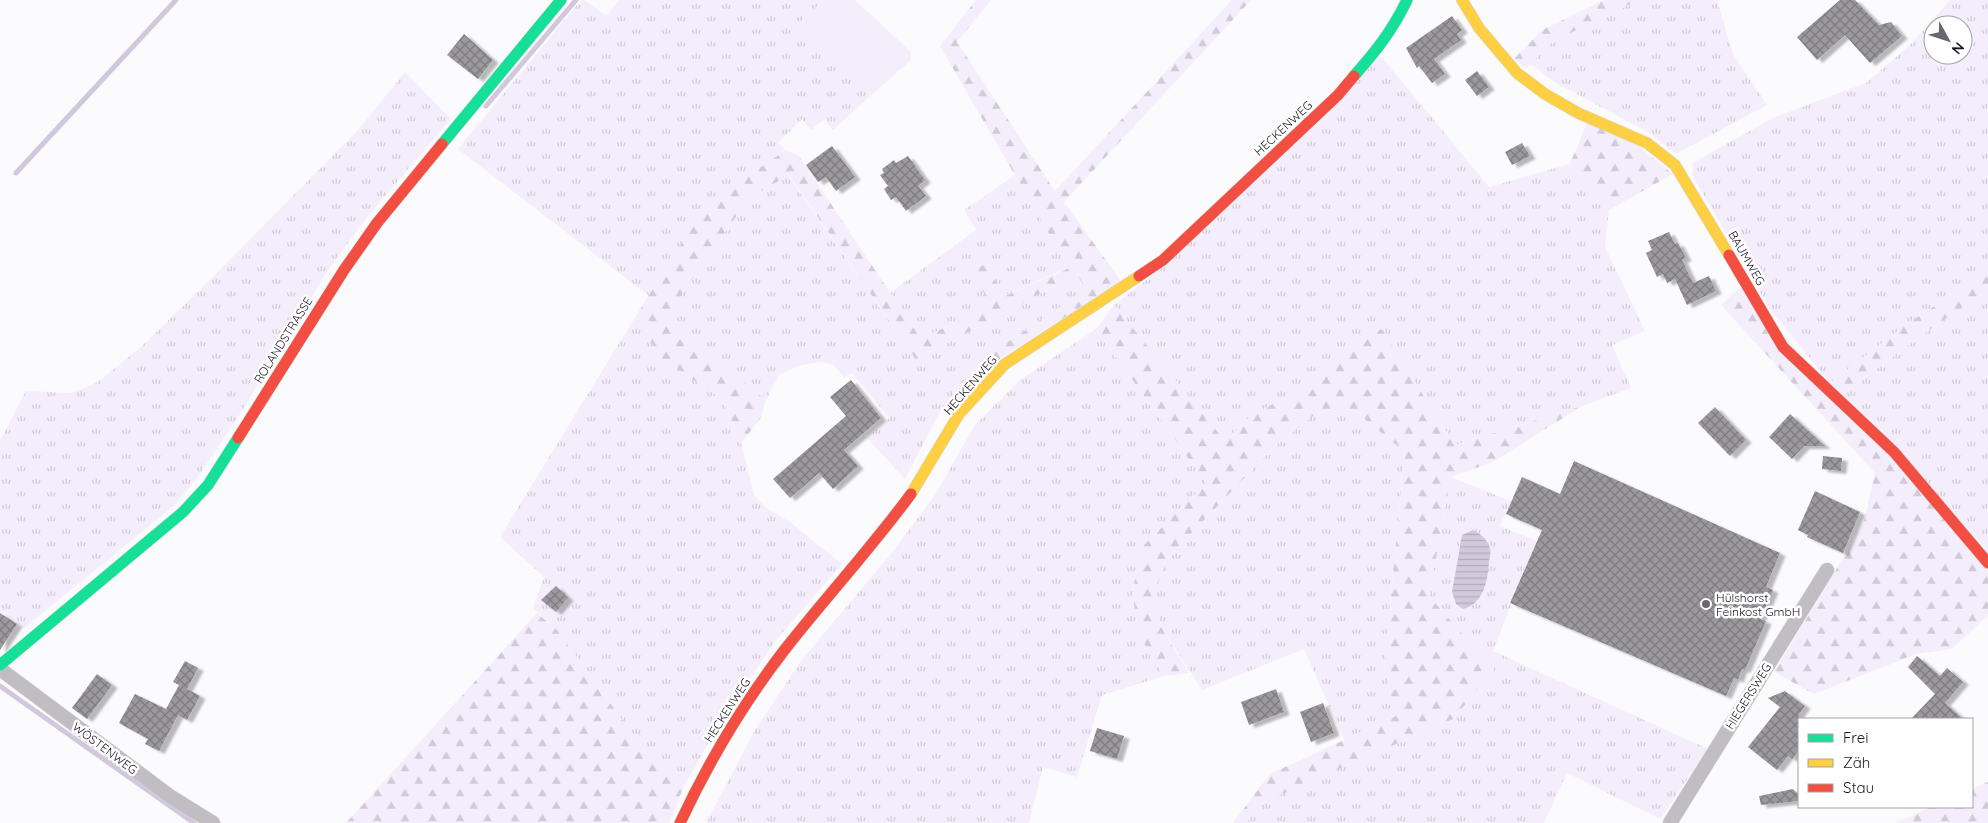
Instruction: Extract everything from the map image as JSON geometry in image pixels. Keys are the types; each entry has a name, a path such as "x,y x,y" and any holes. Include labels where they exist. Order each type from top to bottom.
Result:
{"street":[{"name":"ROLANDSTRASSE","path":"0,665 184,512 208,485 344,270 377,223 561,0"},
{"name":"HECKENWEG","path":"680,823 697,786 737,717 786,648 877,540 919,484 960,414 1005,364 1163,260 1338,95 1377,50 1395,25 1408,0"},
{"name":"BAUMWEG","path":"1462,0 1479,28 1517,73 1545,94 1578,113 1647,143 1675,165 1783,347 1894,452 1988,563"},
{"name":"HIEGERSWEG","path":"1670,823 1827,570"},
{"name":"WÖSTENWEG","path":"0,669 171,797 213,823"}],"green space":[{"path":"581,0 585,0 606,16 619,0 824,0 799,23 877,90 833,130 824,119 811,130 802,119 778,143 786,150 730,188 698,217 649,296 458,149"},
{"path":"824,0 855,0 911,52 911,60 877,90 799,23"},
{"path":"976,0 991,0 957,42 1055,191 1232,0 1251,0 1064,202 1121,281 995,362 949,411 943,406 988,355 1086,290 1077,274 916,360 789,175 749,198 673,307 673,325 766,400 760,419 741,443 722,399 657,356 639,311 698,217 730,188 786,150 799,156 921,339 990,305 972,270 985,264 1005,296 1069,268 940,46"},
{"path":"1604,0 1639,0 1552,42 1526,69 1514,59 1542,30"},
{"path":"1639,0 1717,0 1733,54 1767,105 1676,154 1648,132 1554,82 1531,64 1552,42"},
{"path":"1950,0 1988,0 1988,270 1910,322 1830,383 1770,309 1692,175 1694,162 1775,117 1866,83 1910,45 1923,30 1923,65 1973,65 1973,15 1937,15"},
{"path":"1381,56 1489,187 1570,164 1609,210 1605,247 1645,331 1612,345 1631,388 1582,406 1455,445 1381,329 1297,392 1252,415 1225,441 1114,305 1166,265"},
{"path":"405,72 451,119 368,216 328,270 235,422 197,478 175,505 24,628 0,612 0,441 26,391 72,393 98,382 141,347 357,131"},
{"path":"1588,121 1638,146 1673,174 1609,210 1570,164"},
{"path":"788,175 916,360 1077,274 1087,290 988,355 943,406 905,479 867,438 889,418 852,373 844,378 834,365 820,362 798,366 779,375 766,400 673,325 673,307 749,198"},
{"path":"1015,175 1069,267 1004,296 985,264 973,269 990,305 921,339 890,293 976,230 964,210"},
{"path":"1988,270 1988,290 1925,333 1842,394 1830,383 1910,322"},
{"path":"1741,287 1891,456 1988,571 1988,615 1952,649 1916,654 1814,694 1774,672 1864,522 1875,473 1721,305"},
{"path":"1988,290 1988,551 1842,394 1925,333"},
{"path":"1114,305 1225,441 1252,415 1297,392 1381,329 1455,445 1582,406 1493,462 1451,477 1429,596 1494,670 1453,719 1262,803 1246,823 1233,823 1270,774 1396,716 1384,665 1405,452 1352,409 1316,414 1276,445 1164,562 1154,600 1161,627 1189,673 1164,676 1139,635 1132,592 1143,546 1206,483 1096,329"},
{"path":"639,311 657,356 722,399 741,443 754,495 768,509 790,522 842,564 777,639 726,712 684,786 647,754 557,630 533,608 544,577 500,537"},
{"path":"1096,329 1206,483 1143,546 1132,592 1139,635 1164,676 1102,695 1077,777 1043,767 1029,823 706,823 755,730 800,662 894,550 935,495 975,425 1020,380"},
{"path":"1352,409 1405,452 1384,665 1396,716 1344,740 1304,649 1202,690 1161,627 1154,600 1164,562 1276,445 1316,414"},
{"path":"1451,477 1511,501 1500,526 1537,541 1509,603 1511,605 1493,651 1708,749 1660,819 1567,773 1544,823 1246,823 1262,803 1453,719 1494,670 1429,596"},
{"path":"537,613 557,630 647,754 684,786 669,823 346,823"},
{"path":"1988,782 1988,823 1895,823 1929,808 1973,808 1973,789"}],"shaded area":[{"path":"1473,530 1486,540 1490,549 1490,555 1484,590 1476,602 1463,609 1456,604 1452,592 1462,535"}],"building":[{"path":"1840,0 1855,0 1879,25 1891,22 1902,36 1870,63 1845,35 1817,60 1797,37"},
{"path":"1452,16 1462,30 1457,34 1461,40 1434,59 1445,74 1432,83 1419,66 1417,68 1406,48"},
{"path":"464,34 493,60 478,79 447,55"},
{"path":"1477,71 1489,87 1477,96 1465,80"},
{"path":"1522,143 1530,156 1512,165 1505,152"},
{"path":"832,146 855,177 836,191 826,177 818,182 806,165"},
{"path":"908,156 925,180 918,186 926,196 906,211 896,197 891,200 884,189 888,186 880,175 884,173 882,169 894,160 896,163"},
{"path":"1669,232 1675,244 1678,243 1686,258 1682,260 1693,283 1709,276 1716,291 1687,305 1675,279 1667,283 1663,274 1657,277 1646,253 1652,250 1648,241"},
{"path":"851,380 881,418 844,450 858,466 833,489 819,473 790,498 773,479 846,416 830,397"},
{"path":"1715,407 1746,440 1730,456 1698,423"},
{"path":"1790,414 1825,446 1804,446 1792,459 1769,437"},
{"path":"1823,456 1842,458 1841,471 1822,469"},
{"path":"1574,461 1780,553 1766,587 1773,590 1760,619 1766,621 1745,670 1742,669 1738,680 1734,678 1726,696 1510,603 1542,530 1506,514 1522,477 1560,494"},
{"path":"1815,491 1860,512 1843,553 1807,537 1808,535 1798,530"},
{"path":"556,586 568,598 556,612 541,600"},
{"path":"0,613 17,624 0,650"},
{"path":"1917,656 1940,676 1947,668 1963,682 1945,703 1962,718 1912,718 1935,694 1908,667"},
{"path":"185,661 198,668 187,689 200,696 187,720 178,715 159,751 145,744 148,739 119,723 135,694 166,709 179,685 173,682"},
{"path":"97,674 112,685 87,719 72,708"},
{"path":"1276,689 1284,712 1249,725 1241,702"},
{"path":"1785,691 1805,706 1798,718 1798,751 1792,759 1788,756 1777,770 1748,747 1780,707 1768,698"},
{"path":"1323,703 1334,733 1311,742 1300,712"},
{"path":"1097,728 1124,736 1117,759 1090,751"},
{"path":"1793,789 1798,794 1798,801 1761,805 1759,796"}],"waterway":[{"path":"16,173 176,0"},
{"path":"486,106 576,0"},
{"path":"0,686 194,823"}],"traffic: fast":[{"path":"442,144 561,0"},
{"path":"1354,76 1383,40 1407,0"},
{"path":"0,665 183,512 208,485 238,438"}],"traffic: slow":[{"path":"1462,0 1479,28 1517,73 1545,94 1578,113 1647,143 1675,165 1729,255"},
{"path":"911,494 959,414 1005,364 1139,276"}],"traffic: jam":[{"path":"1139,276 1163,260 1338,95 1354,76"},
{"path":"238,438 344,270 377,223 442,144"},
{"path":"1729,255 1783,347 1894,452 1988,563"},
{"path":"680,823 715,755 756,689 786,648 911,494"}],"place":[{"name":"Hülshorst Feinkost GmbH","path":"1706,604"}]}
